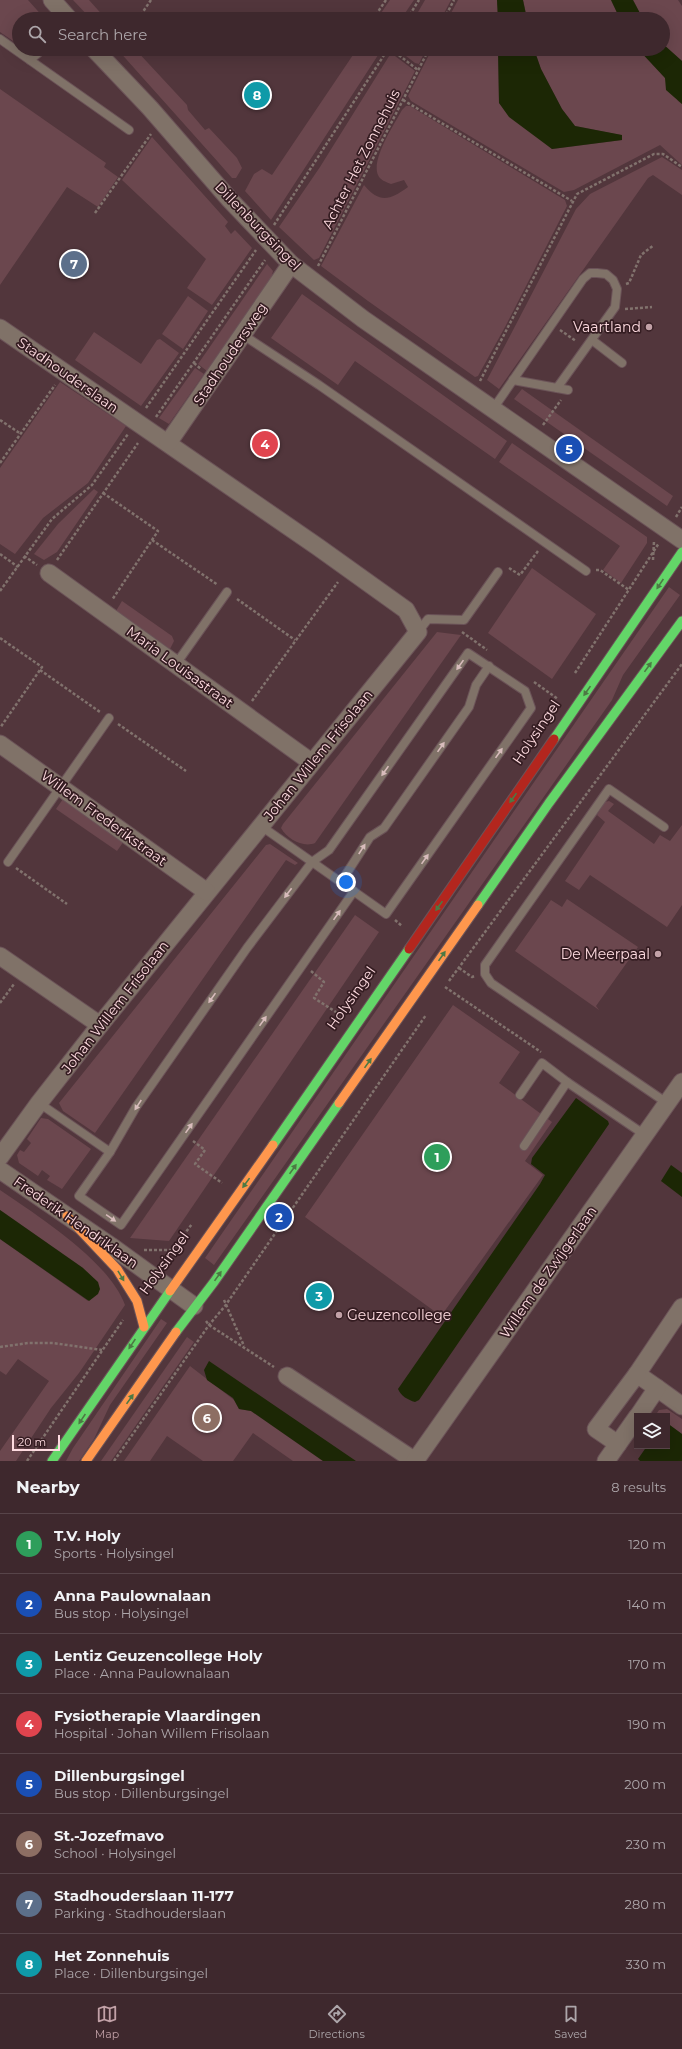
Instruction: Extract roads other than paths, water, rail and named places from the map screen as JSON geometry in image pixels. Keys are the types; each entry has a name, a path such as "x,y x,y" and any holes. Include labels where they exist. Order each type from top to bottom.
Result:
{"street":[{"path":"52,0 62,12"},
{"name":"Dillenburgsingel","path":"101,56 291,264 363,319 682,540"},
{"name":"Stadhoudersweg","path":"168,443 291,264"},
{"name":"Stadhouderslaan","path":"0,328 168,443"},
{"path":"168,443 406,610 418,632"},
{"name":"Holysingel","path":"52,1461 144,1327 269,1151 682,552"},
{"name":"Maria Louisastraat","path":"49,573 311,762"},
{"path":"86,1461 194,1306 214,1282 258,1220 549,803 682,621"},
{"name":"Johan Willem Frisolaan","path":"0,1157 39,1103 100,1025 311,762 418,632"},
{"name":"Willem Frederikstraat","path":"0,744 207,892"},
{"path":"0,956 100,1025"},
{"name":"Willem de Zwijgerlaan","path":"415,1461 682,1082"},
{"name":"Frederik Hendriklaan","path":"0,1170 68,1216 171,1290"},
{"path":"68,1216 117,1269 137,1301 144,1327"},
{"name":"Holysingel","path":"171,1290 194,1306"},
{"path":"618,1444 596,1429 637,1374 682,1307"},
{"path":"637,1374 682,1406"},
{"path":"287,1376 415,1461"},
{"path":"639,1413 657,1388"},
{"path":"606,1461 634,1420"}],"lane":[{"path":"0,39 12,47"},
{"path":"24,56 129,130"},
{"path":"30,60 35,56"},
{"path":"493,409 582,279 590,273 606,274 613,280 616,289 615,307 557,388"},
{"path":"243,335 319,385 586,571"},
{"path":"592,340 622,363"},
{"path":"513,380 568,390"},
{"path":"418,632 428,619 464,620 498,572"},
{"path":"176,664 227,592"},
{"name":"Holysingel","path":"261,826 312,862 354,891 386,914 531,708 525,691 468,653 329,850 312,862 229,973 136,1107 110,1152 79,1196 121,1225 354,891"},
{"path":"341,882 370,837 384,828 469,707 476,685 489,666"},
{"path":"8,862 109,718"},
{"path":"664,827 609,789 486,965 485,974 491,983 667,1103"},
{"path":"520,1095 542,1063 567,1082 645,1135"},
{"path":"524,1146 567,1082"},
{"path":"39,1103 110,1152"}],"place":[{"name":"Het Zonnehuis","path":"257,95"},
{"name":"Stadhouderslaan 11-177","path":"74,264"},
{"name":"Vaartland","path":"649,327"},
{"name":"Fysiotherapie Vlaardingen","path":"265,444"},
{"name":"Dillenburgsingel","path":"569,449"},
{"name":"De Meerpaal","path":"658,954"},
{"name":"T.V. Holy","path":"437,1157"},
{"name":"Anna Paulownalaan","path":"279,1217"},
{"name":"Lentiz Geuzencollege Holy","path":"319,1296"},
{"name":"Geuzencollege","path":"339,1315"},
{"name":"St.-Jozefmavo","path":"207,1418"}]}
